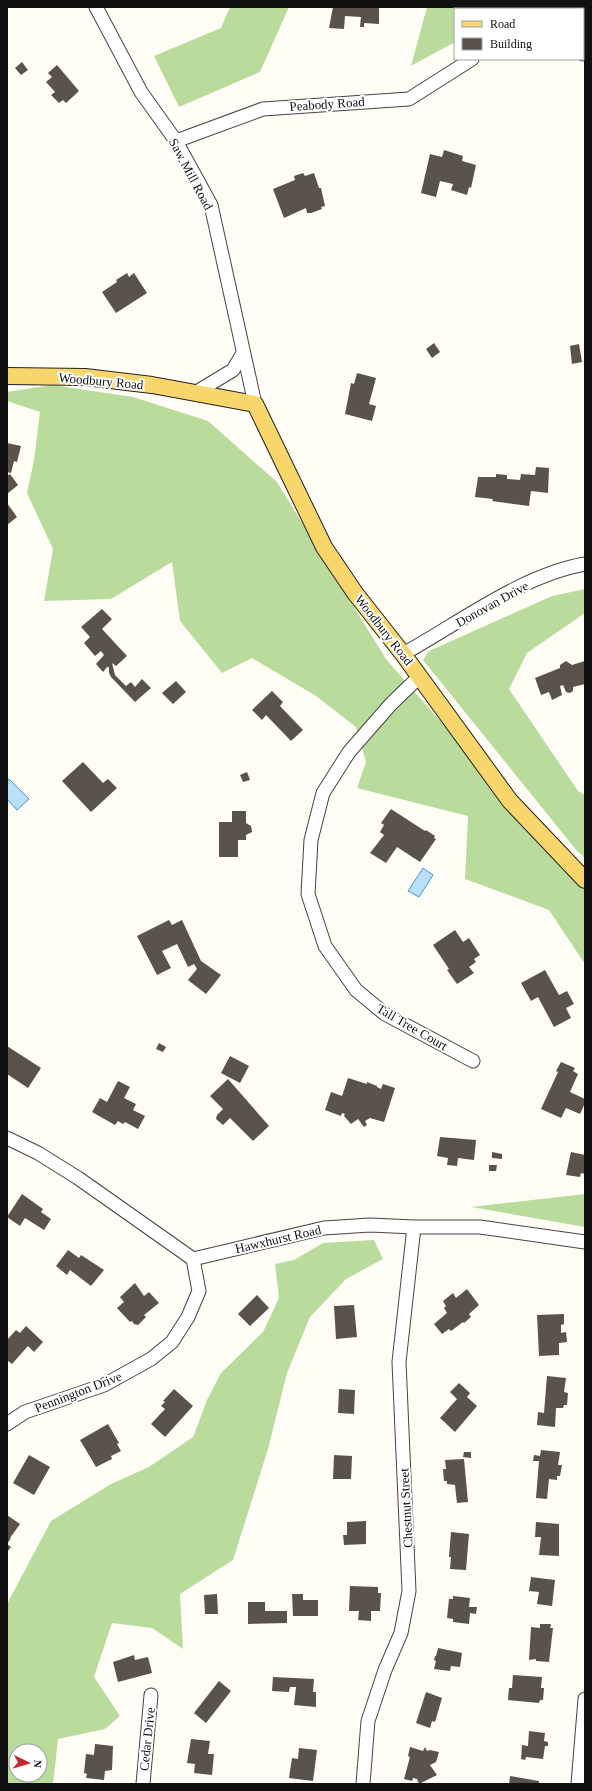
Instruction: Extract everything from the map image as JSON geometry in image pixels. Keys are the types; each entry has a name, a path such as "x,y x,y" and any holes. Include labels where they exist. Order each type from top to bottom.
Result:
{"main road":[{"name":"Woodbury Road","path":"7,376 85,376 152,385 255,404 324,546 355,593 403,654 510,802 585,880"}],"street":[{"name":"Saw Mill Road","path":"96,7 141,92 176,141 210,205 255,404"},
{"name":"Peabody Road","path":"176,141 263,109 409,98 470,60"},
{"path":"195,393 233,370 243,352"},
{"name":"Donovan Drive","path":"403,654 500,598 535,580 574,566 585,564"},
{"name":"Tall Tree Court","path":"419,677 391,704 349,752 323,793 311,840 308,894 325,946 356,990 385,1014 473,1061"},
{"path":"7,1138 38,1153 78,1178 193,1259"},
{"name":"Hawxhurst Road","path":"193,1259 324,1228 370,1224 414,1227 480,1227 585,1242"},
{"name":"Chestnut Street","path":"362,1784 368,1722 385,1670 401,1633 409,1591 399,1362 414,1227"},
{"name":"Pennington Drive","path":"7,1424 25,1412 104,1385 151,1359 172,1342 188,1317 198,1291 193,1259"},
{"name":"Cedar Drive","path":"143,1784 151,1694"},
{"path":"578,1784 585,1699"}],"green space":[{"path":"230,7 289,7 260,72 179,107 154,56 221,28"},
{"path":"427,7 585,7 585,33 584,8 454,8 454,43 411,66"},
{"path":"52,385 133,397 208,421 277,482 386,659 585,887 585,964 549,910 465,879 468,816 357,788 366,762 356,727 316,696 252,658 222,673 180,621 172,562 111,599 44,601 53,549 27,493 34,460 40,412 7,401 7,392"},
{"path":"585,589 585,613 527,653 509,689 578,791 585,795 585,858 577,851 423,660 429,651 552,596"},
{"path":"585,1194 585,1227 471,1207"},
{"path":"374,1240 383,1259 346,1279 310,1317 287,1373 268,1449 233,1560 180,1594 183,1649 152,1628 112,1623 94,1677 120,1716 105,1729 58,1739 53,1784 7,1784 7,1604 51,1521 111,1484 149,1467 193,1437 207,1400 221,1373 263,1332 279,1298 275,1264 294,1260 323,1243"}],"water":[{"path":"9,779 29,799 17,810 7,799 7,782"},
{"path":"423,868 433,875 419,897 408,891"}],"building":[{"path":"333,7 379,7 379,24 364,23 364,27 360,27 361,17 345,16 344,29 329,28"},
{"path":"22,62 28,70 21,75 15,68"},
{"path":"57,65 79,91 66,103 63,100 59,103 51,95 55,92 46,82 52,77 48,73"},
{"path":"444,150 463,156 462,161 476,165 471,188 469,187 467,195 451,190 453,184 440,181 436,197 421,193 430,154 442,157"},
{"path":"303,173 305,176 314,173 319,188 321,188 325,206 321,207 322,209 311,213 307,213 306,208 284,218 273,189 295,180 294,176"},
{"path":"127,273 129,277 134,273 147,293 116,313 102,292"},
{"path":"434,343 440,352 432,358 426,349"},
{"path":"579,344 582,362 572,364 570,346"},
{"path":"357,373 376,378 369,404 376,406 372,421 345,414 351,383 354,384"},
{"path":"7,443 21,446 17,462 14,461 11,473 7,472"},
{"path":"536,467 549,468 548,493 531,491 529,506 475,497 478,477 496,477 496,474 507,475 507,479 520,480 521,474 535,475"},
{"path":"10,474 18,485 7,494 7,476"},
{"path":"7,503 17,517 7,525"},
{"path":"102,609 112,619 102,629 127,656 116,666 112,663 115,675 126,686 131,682 135,687 142,679 151,688 135,702 111,677 109,667 107,667 103,672 96,664 104,655 101,651 95,656 84,643 90,637 81,627"},
{"path":"566,661 572,665 585,661 585,684 573,687 573,691 570,693 566,692 563,685 560,686 562,695 552,700 549,692 541,695 535,678 560,668 560,665"},
{"path":"176,681 186,692 173,704 162,693"},
{"path":"272,691 283,702 280,706 303,730 291,741 266,715 262,720 252,710"},
{"path":"83,762 103,783 108,779 117,788 91,812 62,781"},
{"path":"247,772 250,780 243,782 240,775"},
{"path":"391,809 435,836 434,838 436,839 420,862 397,847 386,863 370,853 384,835 380,832 384,825 381,823"},
{"path":"232,811 246,811 246,823 251,826 252,832 246,835 246,840 238,840 238,857 219,857 219,822 232,822"},
{"path":"169,920 172,925 182,920 201,961 221,975 206,994 188,980 197,969 194,964 188,967 177,944 162,951 171,968 157,975 137,936"},
{"path":"455,930 463,942 469,938 480,955 474,959 476,962 469,967 474,973 457,984 433,945"},
{"path":"545,970 559,995 567,991 574,1004 566,1008 571,1018 554,1027 538,997 531,1001 521,983"},
{"path":"159,1043 166,1047 163,1052 156,1049"},
{"path":"7,1046 41,1068 28,1088 7,1074"},
{"path":"230,1056 249,1066 240,1083 221,1073"},
{"path":"561,1062 575,1068 573,1071 578,1074 570,1092 585,1099 585,1103 580,1114 566,1108 561,1118 541,1109"},
{"path":"348,1078 367,1084 367,1082 381,1089 383,1084 395,1088 384,1122 370,1118 365,1121 367,1125 364,1127 358,1119 351,1124 344,1116 345,1114 342,1113 341,1116 325,1110 331,1092 342,1096"},
{"path":"228,1079 269,1126 253,1141 230,1118 223,1125 216,1119 217,1115 223,1109 210,1096"},
{"path":"118,1081 130,1087 124,1098 136,1104 133,1110 145,1116 138,1129 125,1122 123,1124 118,1121 115,1125 92,1112 100,1098 107,1102"},
{"path":"440,1137 476,1140 474,1160 458,1158 457,1166 447,1165 448,1158 437,1156"},
{"path":"492,1152 502,1154 502,1159 492,1158"},
{"path":"571,1152 585,1155 585,1174 581,1173 580,1177 566,1175"},
{"path":"489,1165 497,1165 496,1171 489,1171"},
{"path":"22,1194 43,1209 41,1212 51,1219 44,1230 25,1218 20,1226 7,1217"},
{"path":"68,1250 79,1258 81,1255 104,1270 91,1286 70,1270 67,1275 56,1266"},
{"path":"135,1283 144,1296 149,1292 159,1303 144,1315 146,1317 138,1325 134,1324 132,1321 130,1322 117,1308 124,1302 120,1297"},
{"path":"467,1289 479,1305 469,1314 471,1317 464,1323 463,1322 451,1331 449,1329 442,1334 434,1324 447,1313 444,1308 446,1306 443,1301 453,1293 456,1298"},
{"path":"257,1295 269,1308 250,1326 238,1314"},
{"path":"354,1305 357,1337 336,1339 334,1306"},
{"path":"564,1314 564,1324 561,1325 561,1333 566,1332 567,1342 559,1343 559,1355 539,1356 537,1315"},
{"path":"26,1326 43,1342 34,1352 28,1346 12,1364 7,1360 7,1340 16,1330 20,1333"},
{"path":"547,1376 566,1378 564,1392 568,1393 567,1405 564,1405 563,1408 556,1408 555,1427 537,1425 538,1412 544,1413"},
{"path":"459,1383 470,1393 467,1397 477,1406 455,1432 440,1418 457,1399 450,1392"},
{"path":"174,1389 193,1406 165,1437 151,1424 165,1409 161,1406 165,1402 163,1401"},
{"path":"339,1389 355,1390 354,1414 338,1413"},
{"path":"108,1424 119,1443 117,1444 121,1451 111,1456 112,1459 96,1467 80,1440"},
{"path":"541,1450 560,1452 558,1465 562,1465 560,1476 557,1476 557,1480 549,1479 547,1499 536,1498 539,1461 533,1461 534,1455 540,1456"},
{"path":"464,1452 471,1452 471,1458 463,1457"},
{"path":"29,1455 50,1467 34,1495 13,1483"},
{"path":"334,1455 352,1456 351,1479 333,1479"},
{"path":"464,1459 468,1502 457,1503 455,1485 447,1484 447,1481 444,1481 443,1469 446,1469 445,1460"},
{"path":"7,1515 20,1524 7,1544"},
{"path":"366,1521 366,1544 344,1545 343,1535 347,1535 347,1522"},
{"path":"536,1522 559,1524 559,1556 539,1555 541,1537 535,1537"},
{"path":"451,1532 469,1534 466,1570 450,1569 451,1557 449,1557"},
{"path":"7,1544 11,1547 7,1552"},
{"path":"531,1577 555,1580 552,1606 537,1604 539,1592 529,1591"},
{"path":"350,1586 378,1587 378,1593 381,1593 380,1611 371,1611 371,1621 358,1620 359,1611 349,1611"},
{"path":"217,1594 218,1614 205,1614 204,1595"},
{"path":"292,1594 303,1594 303,1600 318,1600 318,1616 293,1616"},
{"path":"453,1596 470,1598 469,1607 477,1607 476,1614 470,1613 469,1624 453,1622 453,1619 447,1618 449,1599 453,1599"},
{"path":"248,1602 265,1602 265,1611 287,1611 287,1623 248,1624"},
{"path":"540,1624 551,1624 550,1628 553,1628 549,1662 536,1661 536,1659 529,1660 531,1627 540,1628"},
{"path":"438,1648 462,1653 460,1667 451,1666 450,1671 434,1669 436,1661 434,1660"},
{"path":"134,1655 135,1660 148,1657 152,1673 118,1682 113,1662"},
{"path":"513,1675 542,1677 541,1688 544,1688 543,1700 540,1700 539,1703 508,1700 509,1688 512,1688"},
{"path":"273,1677 314,1679 313,1692 316,1692 316,1707 294,1705 296,1687 290,1687 289,1692 272,1691"},
{"path":"219,1681 231,1691 206,1723 194,1713"},
{"path":"426,1692 442,1698 435,1722 432,1721 430,1728 416,1723"},
{"path":"529,1731 545,1733 544,1741 548,1742 548,1746 545,1746 543,1759 526,1757 525,1760 521,1759 522,1745 528,1746"},
{"path":"191,1739 210,1741 208,1754 214,1754 212,1775 194,1773 195,1764 187,1763"},
{"path":"95,1744 113,1746 112,1770 105,1771 104,1780 86,1778 87,1774 84,1773 86,1754 94,1755"},
{"path":"410,1747 423,1751 425,1747 427,1751 430,1750 439,1752 436,1762 430,1765 437,1775 419,1784 417,1779 413,1778 412,1781 404,1779 410,1757 408,1756"},
{"path":"299,1748 317,1750 313,1781 289,1778 292,1758 298,1759"},
{"path":"510,1776 539,1781 539,1784 509,1784"}]}
